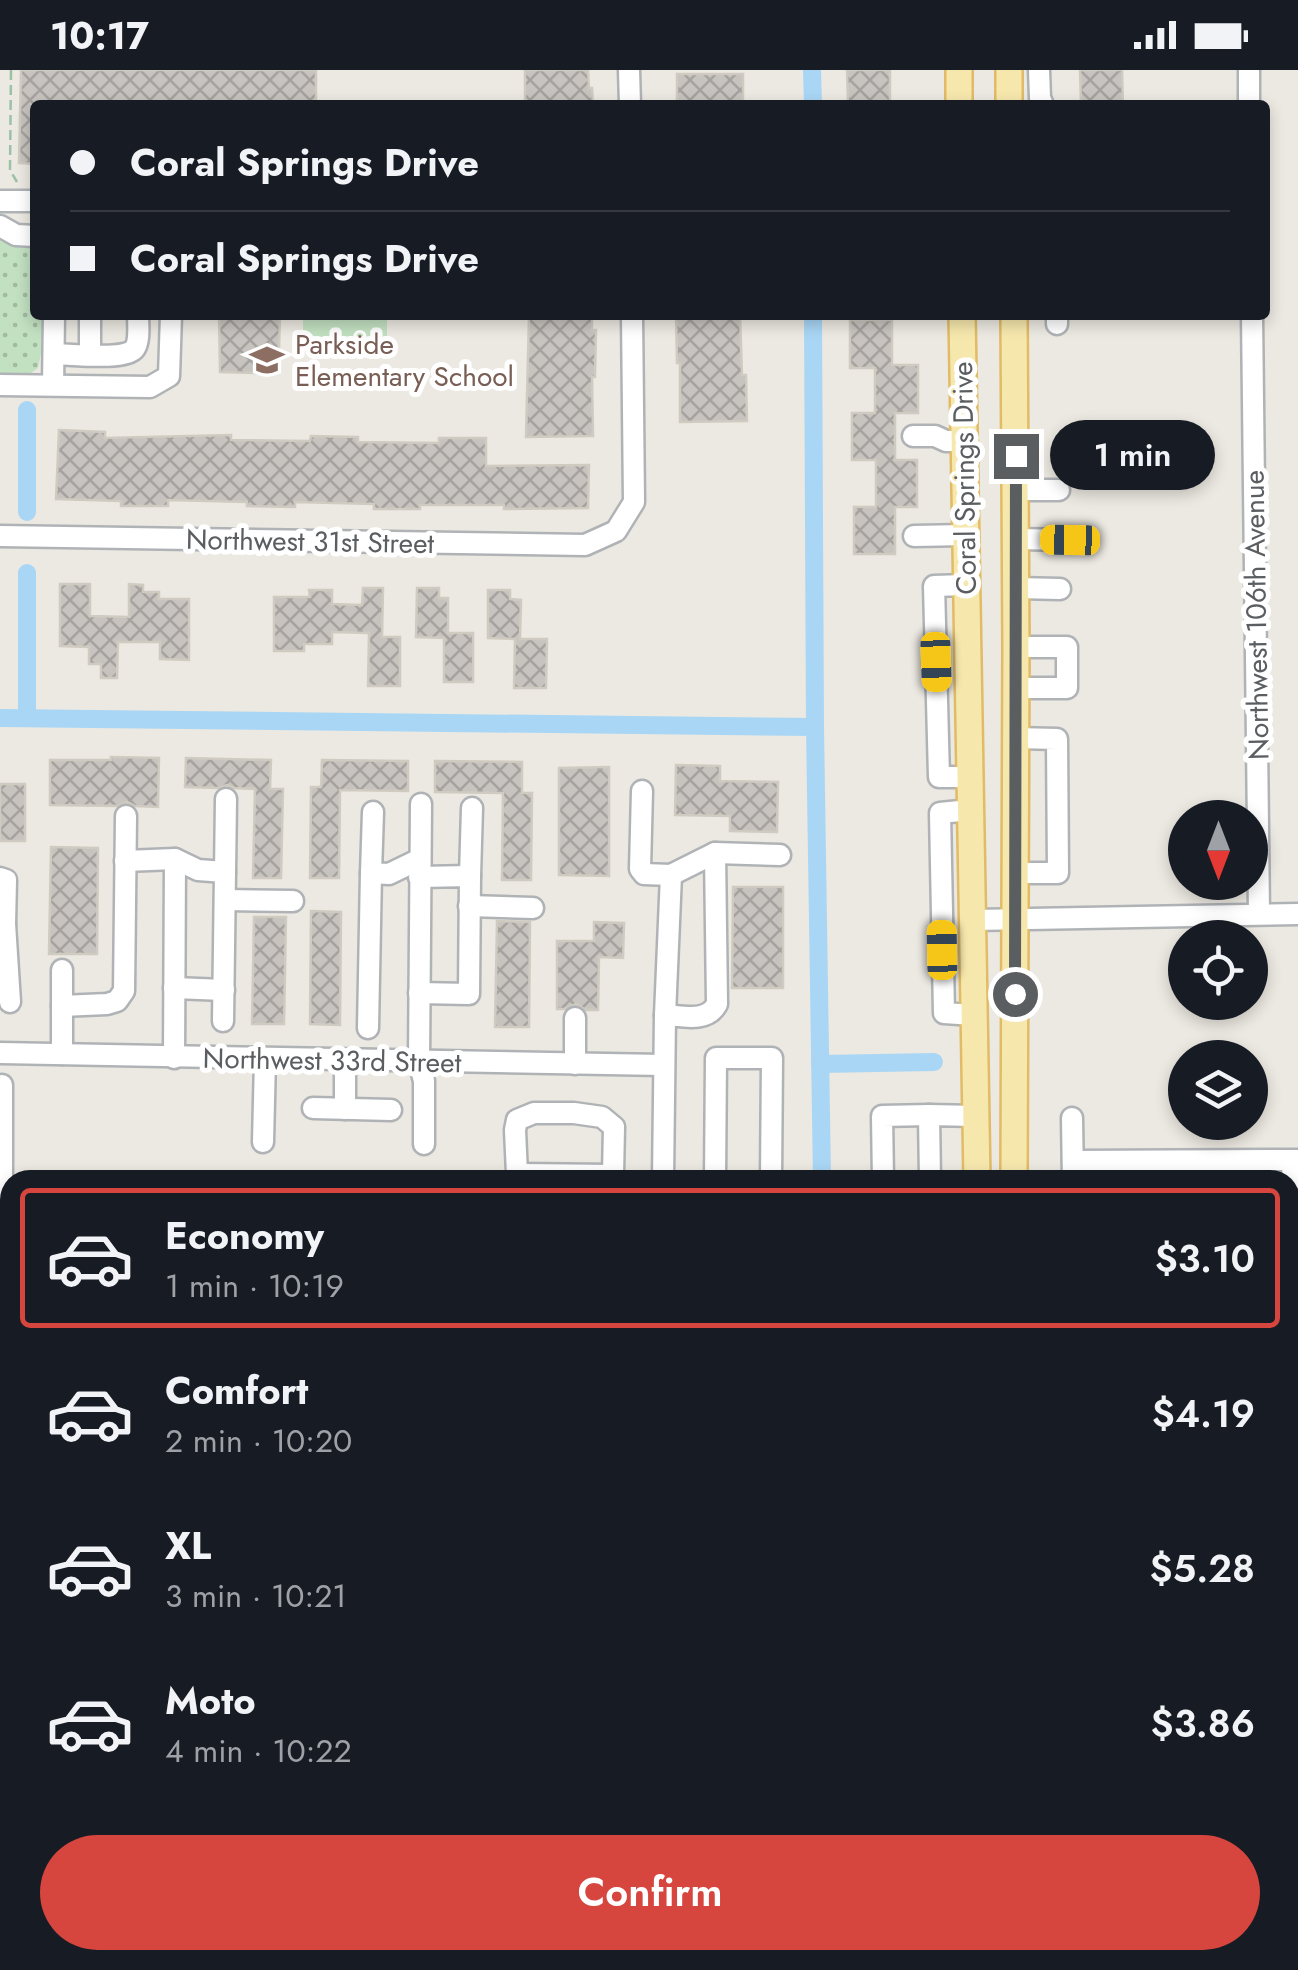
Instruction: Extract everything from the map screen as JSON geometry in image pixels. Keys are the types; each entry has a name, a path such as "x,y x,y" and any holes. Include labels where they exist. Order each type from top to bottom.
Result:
{"main road":[{"path":"959,70 959,100"},
{"path":"1009,70 1010,100"},
{"name":"Coral Springs Drive","path":"962,320 977,1170"},
{"name":"Coral Springs Drive","path":"1014,320 1014,1170"}],"street":[{"path":"629,70 630,100"},
{"path":"1040,70 1041,100"},
{"path":"1249,70 1249,100"},
{"path":"0,201 28,194"},
{"path":"0,226 16,236 30,236"},
{"path":"53,385 54,320"},
{"path":"90,320 90,355"},
{"path":"54,354 130,354 135,349 138,320"},
{"path":"0,385 150,388 169,376 171,320"},
{"name":"Northwest 31st Street","path":"0,536 585,545 616,531 634,502 632,320"},
{"name":"Northwest 106th Avenue","path":"1252,320 1259,914"},
{"path":"913,436 963,441"},
{"path":"1016,490 1059,490"},
{"path":"914,536 965,535"},
{"path":"1016,539 1070,540"},
{"path":"1016,588 1060,589"},
{"path":"1016,647 1067,647 1066,688 1016,688"},
{"path":"1016,738 1057,738 1058,873 1016,873"},
{"path":"642,791 640,869 644,874 671,875 715,853 780,855"},
{"path":"223,1021 226,800"},
{"path":"421,804 419,1062 424,1081 424,1144"},
{"path":"419,993 468,994 472,808"},
{"path":"970,810 940,814 943,984 944,1013 974,1015"},
{"path":"368,1028 374,812"},
{"path":"62,1006 107,1004 117,1001 124,991 126,816"},
{"path":"664,1014 704,1016 716,1004 715,853"},
{"path":"125,861 175,859 198,870 225,872"},
{"path":"174,1058 175,859"},
{"path":"371,873 419,868 470,876"},
{"path":"663,1170 664,1014 671,875"},
{"path":"0,878 6,880 2,924 10,1002"},
{"path":"225,900 292,901"},
{"path":"469,906 533,908"},
{"path":"972,920 1298,914"},
{"path":"62,970 62,1054"},
{"path":"174,988 224,990"},
{"path":"574,1018 575,1064"},
{"name":"Northwest 33rd Street","path":"0,1053 663,1065"},
{"path":"715,1170 716,1058 772,1058 771,1170"},
{"path":"263,1142 264,1059"},
{"path":"344,1109 345,1060"},
{"path":"2,1085 4,1170"},
{"path":"313,1108 391,1110"},
{"path":"517,1170 518,1120 534,1113 574,1113 602,1116 614,1127 613,1170"},
{"path":"930,1115 930,1170"},
{"path":"883,1170 882,1116 976,1116"},
{"path":"1072,1118 1073,1170 1295,1160"}],"path":[{"path":"11,70 10,170 28,194"}],"green space":[{"path":"0,237 30,243 30,320 42,320 42,348 38,368 28,375 0,375"},
{"path":"303,320 387,320 387,344 303,342"}],"building":[{"path":"21,70 316,70 316,100 30,100 30,164 19,163"},
{"path":"525,70 588,70 593,100 525,100"},
{"path":"847,70 890,70 890,100 848,100"},
{"path":"1080,70 1122,70 1123,100 1081,100"},
{"path":"677,74 743,74 743,100 677,100"},
{"path":"219,320 280,320 279,349 257,348 257,373 220,372"},
{"path":"529,320 592,320 592,330 596,330 593,436 526,437"},
{"path":"676,320 740,320 747,421 680,422"},
{"path":"850,320 892,320 892,365 918,365 918,413 895,413 895,460 917,460 917,507 895,507 895,554 854,554 854,507 876,507 876,460 852,460 852,413 875,413 875,368 850,368"},
{"path":"59,430 105,432 105,438 231,435 231,440 310,441 311,436 358,437 358,442 439,443 439,438 486,438 486,466 589,465 588,508 420,505 420,509 374,509 374,504 295,502 295,507 168,500 168,506 121,506 121,501 56,499"},
{"path":"60,584 90,584 90,616 129,617 129,584 143,585 143,592 159,592 159,599 189,599 189,660 160,659 160,642 118,642 117,678 101,678 101,664 89,664 89,647 60,646"},
{"path":"363,588 383,588 382,637 400,637 400,686 368,686 369,633 332,632 332,644 304,644 304,651 274,651 274,597 310,597 309,590 332,590 332,604 362,605"},
{"path":"417,588 439,588 439,598 448,598 448,633 473,633 473,682 444,682 444,638 416,637"},
{"path":"488,590 510,590 510,599 521,600 520,639 547,639 546,688 514,688 515,639 488,638"},
{"path":"159,758 158,807 127,802 118,806 50,805 50,760"},
{"path":"186,758 271,760 270,789 283,789 281,878 253,878 255,789 227,785 185,787"},
{"path":"322,760 408,761 408,791 340,790 339,878 310,878 311,787 321,787"},
{"path":"435,761 522,762 522,793 532,793 531,880 502,880 503,793 435,792"},
{"path":"676,765 720,766 720,781 778,782 777,832 730,831 730,816 675,815"},
{"path":"609,767 609,876 559,875 559,768"},
{"path":"0,784 25,784 25,841 0,841"},
{"path":"51,847 98,848 97,954 49,954"},
{"path":"733,887 783,887 783,988 732,988"},
{"path":"311,911 341,912 340,1025 310,1024"},
{"path":"254,917 286,917 284,1024 252,1024"},
{"path":"497,921 530,922 529,1027 495,1027"},
{"path":"594,922 624,923 623,958 599,957 598,1010 586,1010 576,1004 557,1009 557,941 594,941"}],"waterway":[{"path":"812,70 813,100"},
{"path":"813,320 815,727"},
{"path":"27,410 27,512"},
{"path":"27,573 27,718"},
{"path":"0,718 815,727 822,1170"},
{"path":"820,1064 934,1062"}],"place":[{"name":"Parkside Elementary School","path":"267,360"}],"route":[{"path":"1015,994 1016,456"}]}
